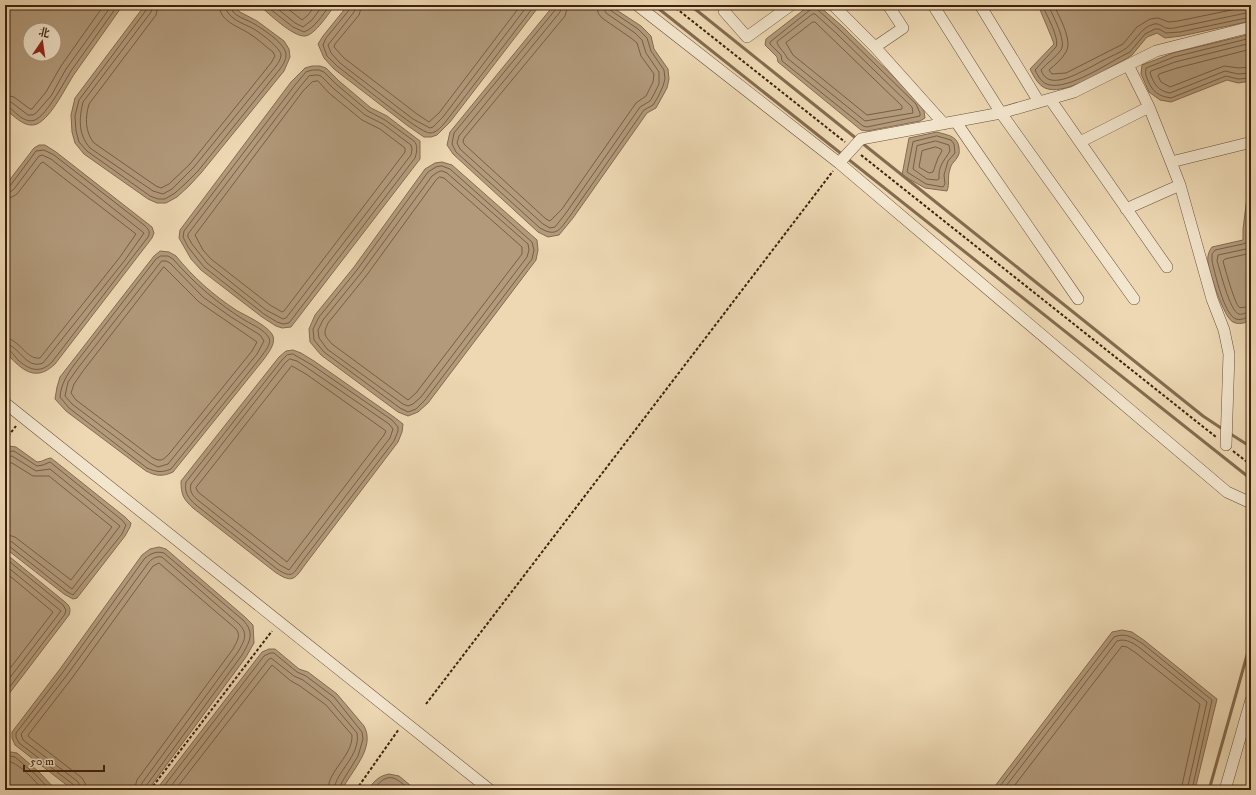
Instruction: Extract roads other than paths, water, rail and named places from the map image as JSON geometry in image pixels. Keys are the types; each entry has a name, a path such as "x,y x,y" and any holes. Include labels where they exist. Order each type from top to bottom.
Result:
{"street":[{"path":"637,5 849,152 1227,492 1251,503"},
{"path":"724,11 747,37 791,5"},
{"path":"833,5 950,123 1078,299"},
{"path":"875,47 903,28 888,5"},
{"path":"934,5 1001,113 1134,299"},
{"path":"980,5 1039,102"},
{"path":"849,152 950,123 1001,113 1074,92 1156,51 1251,27"},
{"path":"1128,65 1149,107 1180,185 1212,299 1224,330 1229,354 1226,436"},
{"path":"1050,99 1167,267"},
{"path":"1080,142 1149,107"},
{"path":"1171,162 1251,143"},
{"path":"1126,209 1180,185"},
{"path":"5,403 490,790"},
{"path":"1225,790 1251,700"}],"water":[{"path":"5,5 123,5 75,73 48,115 37,124 33,125 28,125 20,121 5,109"},
{"path":"145,5 232,5 240,12 257,21 284,41 289,49 290,57 284,71 201,173 177,197 166,203 157,203 148,199 84,154 75,143 72,132 71,115 75,98"},
{"path":"259,5 335,5 317,28 309,35 305,36 294,33 288,29 274,19"},
{"path":"348,5 540,5 450,122 437,135 424,137 334,69 324,58 318,44"},
{"path":"554,5 608,5 612,7 641,26 651,36 654,49 668,69 669,79 667,88 656,108 647,113 573,218 559,235 548,237 538,232 453,154 447,145 450,132"},
{"path":"810,5 820,7 842,26 919,102 924,111 925,118 920,121 867,131 861,130 778,62 777,57 765,45 766,39"},
{"path":"1038,5 1251,5 1251,21 1181,36 1165,38 1157,33 1147,37 1132,55 1126,59 1077,84 1057,90 1045,88 1039,84 1030,69 1054,44"},
{"path":"1251,34 1251,81 1238,83 1227,80 1171,102 1160,100 1149,92 1141,74 1142,65 1173,53"},
{"path":"312,66 326,68 371,108 387,116 420,141 420,159 291,327 282,328 262,317 201,270 191,259 179,238 180,230 291,82 305,68"},
{"path":"937,132 954,138 959,147 959,155 950,169 947,191 925,188 902,175 909,138"},
{"path":"39,145 45,145 56,152 152,227 154,233 152,238 55,364 45,371 36,373 21,367 5,352 5,186 34,148"},
{"path":"442,162 452,165 537,240 538,250 536,260 428,403 418,412 408,416 398,412 321,355 310,342 309,329 315,315 354,267 425,169 435,163"},
{"path":"1251,165 1251,320 1244,323 1238,323 1229,319 1221,304 1211,275 1208,258 1212,247 1243,240"},
{"path":"160,251 169,252 176,256 211,292 236,310 269,330 274,340 272,347 264,359 173,472 166,475 153,474 146,471 66,411 55,399 60,377 154,256"},
{"path":"293,350 314,361 403,424 398,442 297,576 290,579 275,572 193,508 183,496 181,481 279,357 286,351"},
{"path":"9,446 16,447 37,462 51,458 131,523 125,536 77,598 73,599 64,594 5,548 5,449"},
{"path":"159,547 166,549 253,625 254,643 246,657 148,790 73,790 15,745 12,738 12,732 60,669 142,555 150,549"},
{"path":"5,553 67,603 70,609 69,615 5,699"},
{"path":"1122,630 1132,632 1145,641 1217,699 1195,790 992,790 1112,632"},
{"path":"269,649 275,649 299,669 308,672 337,694 364,726 367,734 365,751 342,790 156,790 262,652"},
{"path":"5,751 17,753 39,772 56,790 5,790"},
{"path":"389,774 399,776 416,790 367,790 379,778"}],"waterway":[{"path":"654,5 1251,479"},
{"path":"690,5 857,139"},
{"path":"862,143 1203,416 1224,430"},
{"path":"1229,433 1251,447"},
{"path":"1209,790 1251,641"}]}
